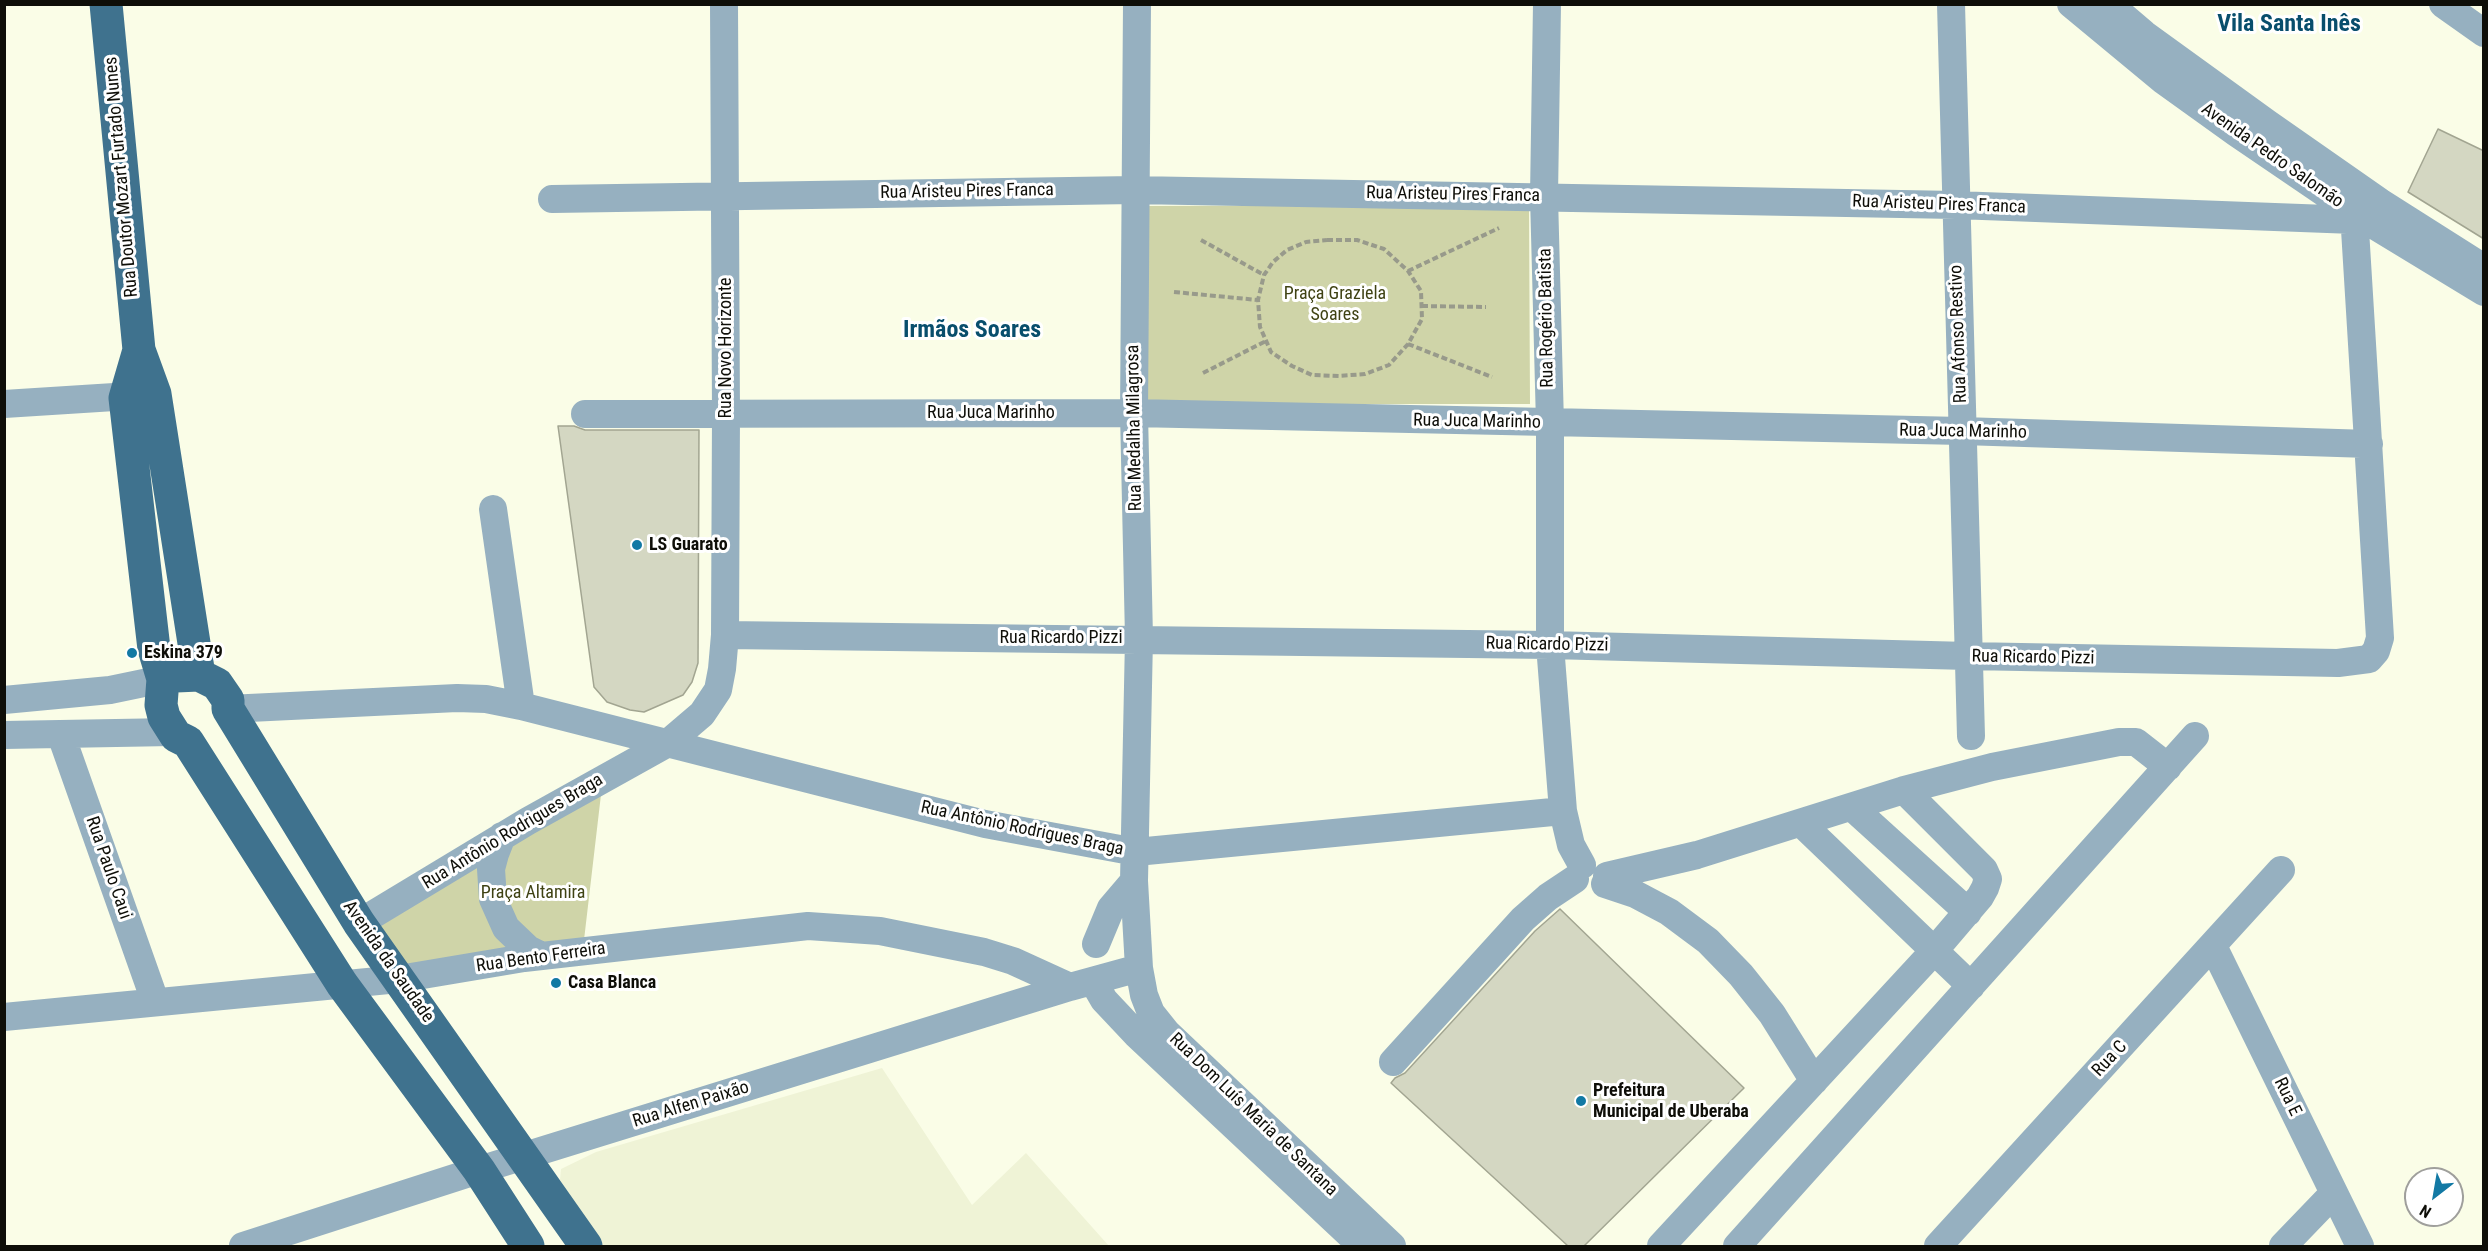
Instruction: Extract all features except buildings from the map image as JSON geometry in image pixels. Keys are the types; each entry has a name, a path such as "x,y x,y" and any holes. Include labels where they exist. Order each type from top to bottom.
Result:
{"main road":[{"name":"Rua Doutor Mozart Furtado Nunes","path":"106,4 139,350 153,649 163,679"},
{"name":"Rua Doutor Mozart Furtado Nunes","path":"140,396 200,675"},
{"path":"200,675 163,679 161,705 342,984 479,1170 528,1246"},
{"name":"Avenida da Saudade","path":"200,675 217,684 228,700 228,709 359,923 586,1246"},
{"path":"180,737 212,734 223,723 228,709"}],"street":[{"name":"Rua Novo Horizonte","path":"718,690 725,635 723,4"},
{"name":"Rua Medalha Milagrosa","path":"1134,881 1139,638 1134,413 1137,4"},
{"name":"Rua Rogério Batista","path":"1547,4 1544,196 1550,424 1551,645 1563,811 1571,845 1592,876"},
{"name":"Rua Afonso Restivo","path":"1951,4 1971,736"},
{"name":"Avenida Pedro Salomão","path":"2071,4 2164,81 2354,217 2484,291"},
{"name":"Avenida Pedro Salomão","path":"2109,4 2144,34 2267,123 2380,202 2484,268"},
{"path":"2443,4 2484,33"},
{"name":"Rua Aristeu Pires Franca","path":"552,199 1134,190 1956,205 2354,217"},
{"path":"2354,217 2369,444"},
{"path":"4,405 140,396"},
{"name":"Rua Juca Marinho","path":"585,414 1134,413 1550,424 1962,431 2369,444"},
{"name":"Rua Ricardo Pizzi","path":"725,635 1139,638 1551,645 2338,663 2368,659 2376,651 2380,638 2369,444"},
{"path":"493,509 521,706"},
{"path":"4,700 110,690 163,679"},
{"path":"110,690 118,696 125,714 124,724 119,732"},
{"name":"Rua Antônio Rodrigues Braga","path":"359,923 502,836 611,773 668,744 702,714 718,690"},
{"path":"228,709 457,698 486,699 668,744"},
{"path":"4,735 119,732 180,737"},
{"name":"Rua Paulo Caui","path":"62,735 155,1001"},
{"path":"1737,1246 2195,736"},
{"path":"1393,1062 1523,919 1548,897 1592,876 1658,865 1904,790 1992,767 2128,740 2144,747 2168,767"},
{"name":"Rua Antônio Rodrigues Braga","path":"668,744 985,824 1136,852 1563,811"},
{"path":"1661,1246 1934,951 1968,912 1985,888 1988,879 1984,870 1904,790"},
{"path":"1852,807 1968,912"},
{"path":"1801,823 1971,986"},
{"path":"502,836 491,869 491,884 496,907 506,928 516,939 542,956"},
{"name":"Rua C","path":"1938,1246 2281,870"},
{"path":"1592,876 1635,894 1669,912 1708,940 1741,975 1772,1014 1814,1081"},
{"path":"1096,944 1111,908 1134,881"},
{"name":"Rua Dom Luís Maria de Santana","path":"1134,881 1139,968 1144,995 1151,1014 1167,1033 1392,1246"},
{"name":"Rua Bento Ferreira","path":"4,1017 399,978 542,956 808,926 880,932 984,952 1082,984"},
{"name":"Rua E","path":"2213,946 2360,1246"},
{"name":"Rua Alfen Paixão","path":"243,1246 524,1156 1139,968"},
{"name":"Rua Dom Luís Maria de Santana","path":"1082,984 1104,1000 1136,1034 1362,1246"},
{"path":"2283,1246 2334,1193"}],"path":[{"path":"1408,271 1499,228"},
{"path":"1201,240 1264,275"},
{"path":"1357,240 1384,249 1408,271 1421,291 1422,319 1408,344 1389,364 1365,374 1312,375 1292,366 1271,352 1260,327 1258,300 1264,275 1273,262 1287,250 1306,242 1357,240"},
{"path":"1174,292 1258,300"},
{"path":"1422,306 1485,307"},
{"path":"1203,373 1266,341"},
{"path":"1408,344 1492,377"}],"shaded area":[{"path":"882,1068 972,1205 1026,1153 1109,1246 603,1246 560,1180 561,1169 596,1152"}],"green space":[{"name":"Praça Graziela Soares","path":"1529,205 1530,404 1141,404 1140,206"},
{"name":"Praça Altamira","path":"602,786 584,940 402,965 371,923"}],"place":[{"name":"LS Guarato","path":"637,545"},
{"name":"Eskina 379","path":"132,653"},
{"name":"Casa Blanca","path":"556,983"},
{"name":"Prefeitura Municipal de Uberaba","path":"1581,1101"}],"district":[{"name":"Vila Santa Inês","path":"2289,25"},
{"name":"Irmãos Soares","path":"972,331"}]}
